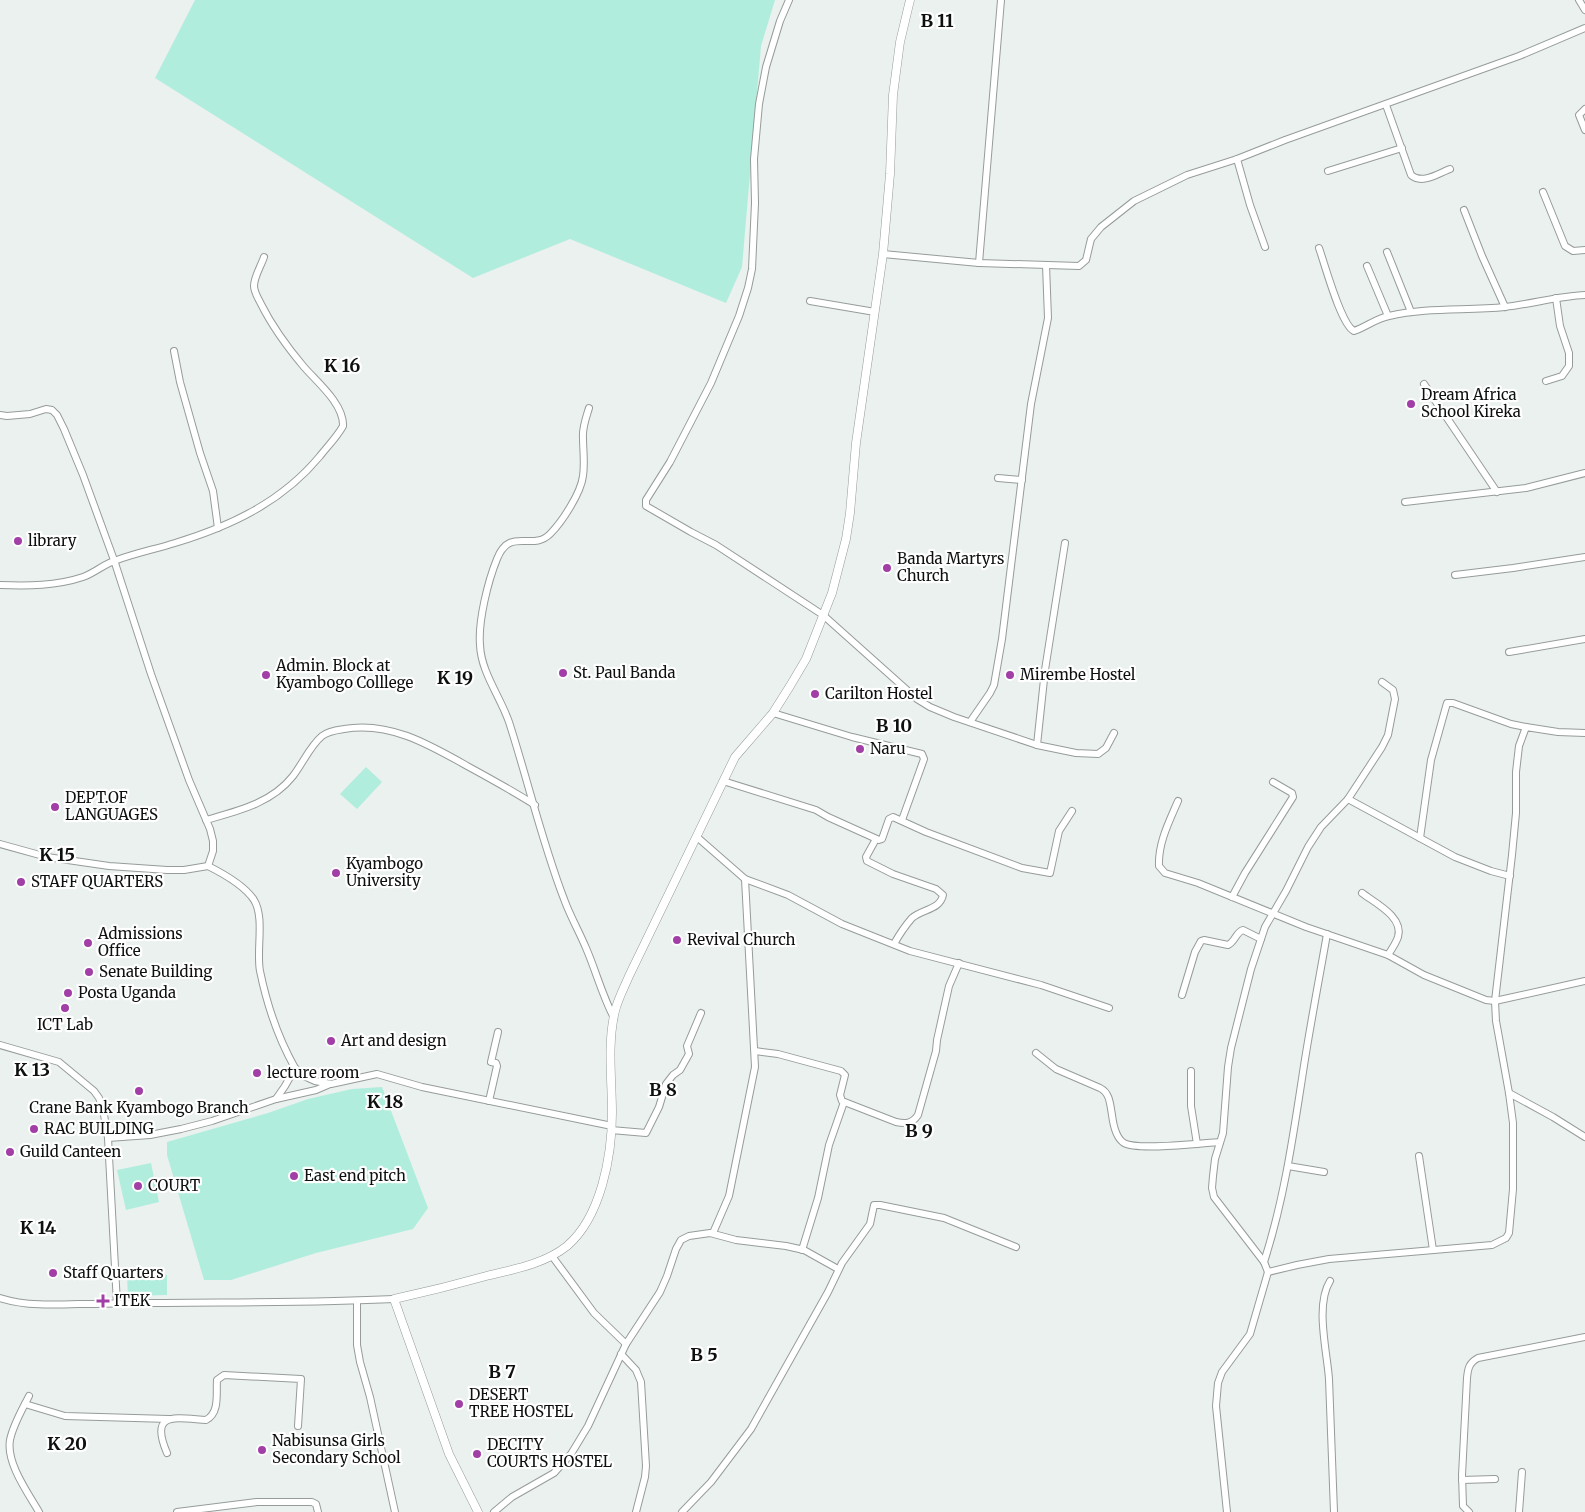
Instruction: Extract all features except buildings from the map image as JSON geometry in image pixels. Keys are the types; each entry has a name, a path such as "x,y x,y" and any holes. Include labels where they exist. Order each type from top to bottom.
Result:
{"street":[{"path":"789,0 780,21 766,67 759,104 754,159 755,203 752,269 748,288 736,324 711,383 670,462 646,500 648,508 716,545 823,615 918,699 941,712 1037,745 1096,756 1106,748 1114,733"},
{"path":"0,1298 29,1305 250,1303 394,1299 506,1271 552,1256 574,1239 590,1217 603,1178 609,1151 611,1059 614,1018 618,1004 629,976 735,756 773,713 806,659 832,593 846,539 856,443 883,254 890,174 893,95 900,42 910,0"},
{"path":"979,263 1001,0"},
{"path":"1579,0 1585,10"},
{"path":"883,254 979,263 1079,266 1086,260 1091,238 1095,233 1134,200 1187,175 1237,159 1519,56 1585,28"},
{"path":"1386,105 1411,175 1422,180 1450,169"},
{"path":"1585,109 1579,116 1585,130"},
{"path":"1328,171 1402,148"},
{"path":"1237,159 1250,205 1265,247"},
{"path":"1543,192 1565,246 1573,251 1585,250"},
{"path":"1464,210 1505,307"},
{"path":"1319,248 1342,317 1349,329 1354,331 1388,316 1411,312 1505,307 1569,295 1585,295"},
{"path":"1387,252 1411,312"},
{"path":"0,585 42,586 82,577 114,560 176,543 218,528 254,512 273,500 314,463 343,426 342,418 338,408 304,367 277,330 258,298 254,284 264,257"},
{"path":"970,722 990,693 996,677 1031,404 1048,318 1046,265"},
{"path":"1367,266 1388,316"},
{"path":"1546,381 1562,376 1569,366 1569,353 1560,326 1556,298"},
{"path":"810,301 875,312"},
{"path":"174,351 186,401 213,491 218,528"},
{"path":"1424,384 1497,492"},
{"path":"589,408 583,432 583,476 577,495 561,520 549,535 542,540 515,540 502,548 492,576 480,628 480,646 482,661 507,718 564,900 587,949 606,1004 614,1018"},
{"path":"0,415 30,414 46,409 52,410 64,428 114,560 151,674 189,780 210,829 213,851 208,866"},
{"path":"1405,502 1526,488 1585,473"},
{"path":"998,478 1022,480"},
{"path":"1037,745 1045,670 1064,543"},
{"path":"1455,575 1585,557"},
{"path":"1509,652 1585,639"},
{"path":"1227,1512 1216,1412 1218,1383 1222,1372 1250,1334 1268,1272 1264,1262 1214,1197 1212,1188 1215,1159 1226,1111 1231,1048 1246,986 1261,939 1273,913 1286,892 1308,847 1321,827 1348,799 1388,735 1395,699 1392,690 1382,682"},
{"path":"1420,838 1431,760 1447,703 1453,703 1511,724 1558,732 1585,733"},
{"path":"773,713 852,737 922,754 924,759 902,820"},
{"path":"206,820 268,799 288,783 322,736 336,730 354,727 372,727 401,733 436,748 535,805"},
{"path":"1268,1272 1329,1259 1492,1245 1506,1238 1509,1233 1513,1189 1513,1123 1510,1093 1496,1021 1495,1001 1516,813 1516,772 1519,746 1526,727"},
{"path":"723,781 816,810 876,839 882,839 891,817 1022,868 1050,873 1060,830 1072,811"},
{"path":"1232,897 1244,873 1293,797 1292,793 1273,782"},
{"path":"1348,799 1468,863 1510,876"},
{"path":"1178,801 1162,842 1159,861 1161,869 1165,873 1198,883 1306,928 1388,954 1445,985 1486,1000 1495,1001 1585,981"},
{"path":"697,837 745,879 788,895 834,921 910,952 1054,988 1109,1008"},
{"path":"876,839 866,858 867,861 893,874 936,889 942,895 941,901 936,906 914,917 901,932 894,944"},
{"path":"0,844 47,857 109,866 167,870 184,870 208,866 223,874 249,893 258,908 258,958 260,971 277,1031 295,1068 304,1076 315,1081 331,1084"},
{"path":"713,1233 729,1196 755,1067 745,879"},
{"path":"1362,893 1393,916 1398,926 1398,936 1388,954"},
{"path":"1182,995 1195,952 1201,941 1228,945 1234,940 1238,932 1243,930 1261,939"},
{"path":"1264,1262 1279,1210 1288,1166 1327,934"},
{"path":"755,1051 778,1054 841,1071 845,1075 840,1097 844,1102 905,1124 909,1123 916,1119 918,1115 936,1051 949,986 960,963"},
{"path":"108,1138 150,1135 181,1129 212,1121 276,1099 377,1074 422,1087 611,1128 646,1133 659,1107 666,1084 680,1070 689,1054 687,1046 701,1013"},
{"path":"490,1101 497,1066 496,1063 491,1062 498,1032"},
{"path":"0,1044 59,1062 94,1091 99,1098 108,1138 117,1304"},
{"path":"1036,1053 1056,1069 1106,1092 1117,1133 1123,1143 1161,1146 1220,1142"},
{"path":"276,1099 295,1068"},
{"path":"1192,1071 1191,1106 1197,1144"},
{"path":"1510,1093 1585,1137"},
{"path":"802,1250 818,1198 829,1145 844,1102"},
{"path":"1420,1156 1433,1250"},
{"path":"1288,1166 1324,1172"},
{"path":"685,1511 734,1454 751,1430 823,1300 838,1269 867,1229 874,1206 877,1204 944,1218 1016,1247"},
{"path":"494,1512 512,1497 554,1473 564,1463 582,1436 626,1344 660,1292 678,1243 689,1236 713,1233 736,1240 777,1244 802,1250 838,1269"},
{"path":"552,1256 594,1313 626,1344"},
{"path":"1330,1281 1324,1296 1323,1326 1329,1377 1334,1512"},
{"path":"394,1299 449,1454 478,1512"},
{"path":"357,1301 357,1345 360,1362 370,1397 395,1512"},
{"path":"1469,1512 1463,1506 1462,1480 1466,1378 1471,1362 1478,1358 1585,1337"},
{"path":"621,1354 636,1370 641,1382 642,1429 646,1466 636,1512"},
{"path":"25,1404 65,1416 206,1420 210,1418 215,1410 216,1384 220,1377 231,1375 301,1379 298,1426"},
{"path":"29,1396 13,1428 9,1442 11,1457 17,1473 39,1512"},
{"path":"167,1453 162,1440 161,1428 162,1424 169,1419"},
{"path":"1519,1512 1522,1472"},
{"path":"1462,1480 1496,1479"},
{"path":"178,1512 266,1502 312,1502 316,1504 318,1512"}],"green space":[{"path":"195,0 775,0 761,46 742,267 726,303 570,239 473,278 155,78"},
{"path":"366,767 382,782 357,809 340,794"},
{"name":"East end pitch","path":"382,1087 428,1208 413,1229 316,1253 231,1280 204,1280 167,1155 167,1142 268,1113 308,1099 352,1089"},
{"name":"COURT","path":"151,1163 159,1202 126,1210 117,1170"},
{"path":"167,1275 167,1295 128,1296 127,1276"}],"place":[{"name":"Dream Africa School Kireka","path":"1411,404"},
{"name":"library","path":"18,541"},
{"name":"Banda Martyrs Church","path":"887,568"},
{"name":"St. Paul Banda","path":"563,673"},
{"name":"Admin. Block at Kyambogo Colllege","path":"266,675"},
{"name":"Mirembe Hostel","path":"1010,675"},
{"name":"Carilton Hostel","path":"815,694"},
{"name":"Naru","path":"860,749"},
{"name":"DEPT.OF LANGUAGES","path":"55,807"},
{"name":"Kyambogo University","path":"336,873"},
{"name":"STAFF QUARTERS","path":"21,882"},
{"name":"Revival Church","path":"677,940"},
{"name":"Admissions Office","path":"88,943"},
{"name":"Senate Building","path":"89,972"},
{"name":"Posta Uganda","path":"68,993"},
{"name":"ICT Lab","path":"65,1008"},
{"name":"Art and design","path":"331,1041"},
{"name":"lecture room","path":"257,1073"},
{"name":"Crane Bank Kyambogo Branch","path":"139,1091"},
{"name":"RAC BUILDING","path":"34,1129"},
{"name":"Guild Canteen","path":"10,1152"},
{"name":"East end pitch","path":"294,1176"},
{"name":"COURT","path":"138,1186"},
{"name":"Staff Quarters","path":"53,1273"},
{"name":"ITEK","path":"103,1301"},
{"name":"DESERT TREE HOSTEL","path":"459,1404"},
{"name":"Nabisunsa Girls Secondary School","path":"262,1450"},
{"name":"DECITY COURTS HOSTEL","path":"477,1454"}],"district":[{"name":"B 11","path":"937,21"},
{"name":"K 16","path":"342,366"},
{"name":"K 19","path":"455,678"},
{"name":"B 10","path":"894,726"},
{"name":"K 15","path":"57,855"},
{"name":"K 13","path":"32,1070"},
{"name":"B 8","path":"663,1090"},
{"name":"K 18","path":"385,1102"},
{"name":"B 9","path":"919,1131"},
{"name":"K 14","path":"38,1228"},
{"name":"B 5","path":"704,1355"},
{"name":"B 7","path":"502,1372"},
{"name":"K 20","path":"67,1444"}]}
